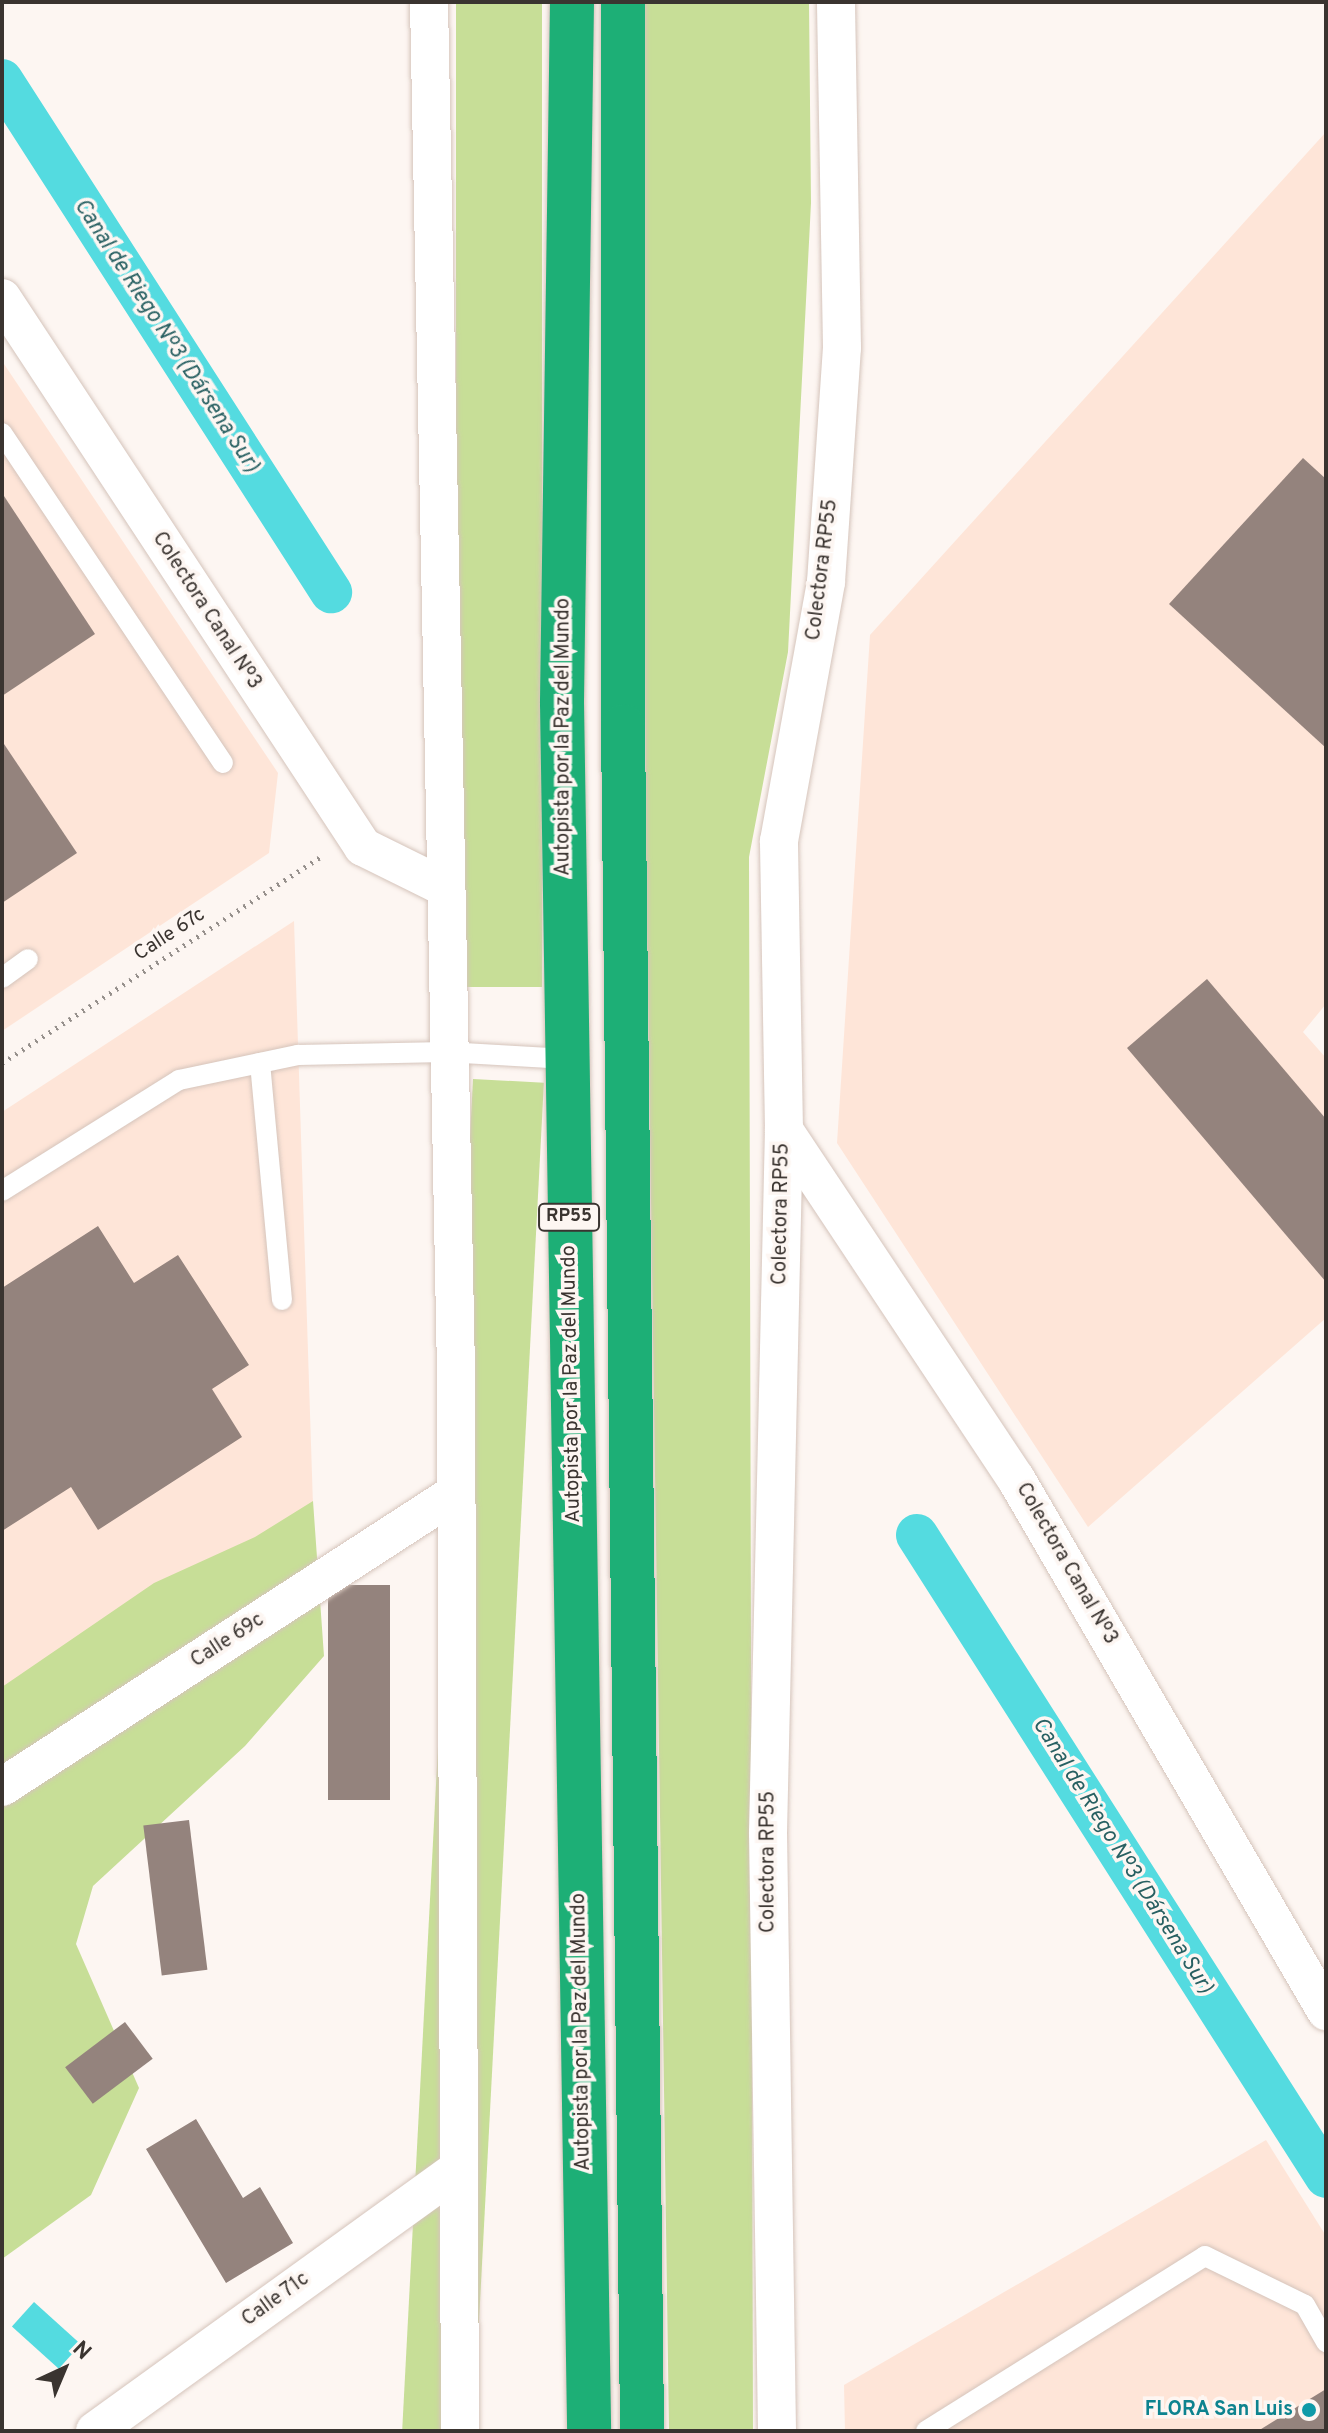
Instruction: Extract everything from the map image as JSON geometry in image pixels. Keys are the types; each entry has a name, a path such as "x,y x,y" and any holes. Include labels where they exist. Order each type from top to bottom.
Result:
{"highway":[{"name":"Autopista por la Paz del Mundo","path":"572,2 562,703 589,2431"},
{"name":"RP55","path":"623,2 623,726 642,2431"}],"street":[{"path":"429,2 454,1494 460,2431"},
{"name":"Colectora RP55","path":"777,2431 768,1833 784,1130 779,841 826,582 842,348 836,2"},
{"name":"Colectora Canal Nº3","path":"2,298 363,847 444,887"},
{"name":"Colectora Canal Nº3","path":"784,1130 1016,1479 1321,1989"},
{"name":"Calle 69c","path":"2,1787 454,1494"},
{"name":"Calle 71c","path":"95,2431 457,2170"}],"lane":[{"path":"2,433 223,763"},
{"path":"2,978 28,959"},
{"path":"2,1191 179,1080 298,1055 446,1052 567,1059"},
{"path":"260,1063 282,1300"},
{"path":"926,2431 1205,2256 1305,2305 1326,2342"}],"path":[{"name":"Calle 67c","path":"2,1063 355,835"}],"shaded area":[{"path":"1326,132 1326,1004 1303,1032 1326,1058 1326,1318 1088,1527 837,1143 870,635"},
{"path":"2,361 278,773 269,853 2,1031"},
{"path":"294,921 314,1536 2,1746 2,1112"},
{"path":"1266,2140 1326,2236 1326,2431 845,2431 844,2385"}],"green space":[{"path":"456,2 542,2 542,987 456,987"},
{"path":"642,2 809,2 811,203 788,652 749,857 753,2431 669,2431 646,859"},
{"path":"473,1079 544,1083 473,2431 402,2429"},
{"path":"313,1501 324,1656 245,1746 93,1886 76,1944 139,2088 91,2195 2,2259 2,1687 154,1583 255,1537"}],"water":[{"path":"34,2302 81,2344 59,2369 12,2327"}],"building":[{"path":"1303,458 1326,479 1326,748 1169,604"},
{"path":"2,493 95,634 2,696"},
{"path":"2,741 77,853 2,903"},
{"path":"1207,979 1326,1119 1326,1282 1127,1048"},
{"path":"98,1226 134,1283 178,1255 249,1365 212,1389 242,1437 98,1530 71,1487 2,1531 2,1288"},
{"path":"328,1585 390,1585 390,1800 328,1800"},
{"path":"189,1820 207,1970 162,1975 143,1826"},
{"path":"125,2022 153,2059 93,2104 65,2067"},
{"path":"196,2119 243,2198 260,2187 293,2243 226,2283 146,2149"},
{"name":"FLORA San Luis","path":"1326,2389 1326,2431 1258,2431"}],"waterway":[{"name":"Canal de Riego Nº3 (Dársena Sur)","path":"2,80 331,592"},
{"name":"Canal de Riego Nº3 (Dársena Sur)","path":"917,1535 1326,2177"}],"place":[{"name":"FLORA San Luis","path":"1309,2410"}]}
